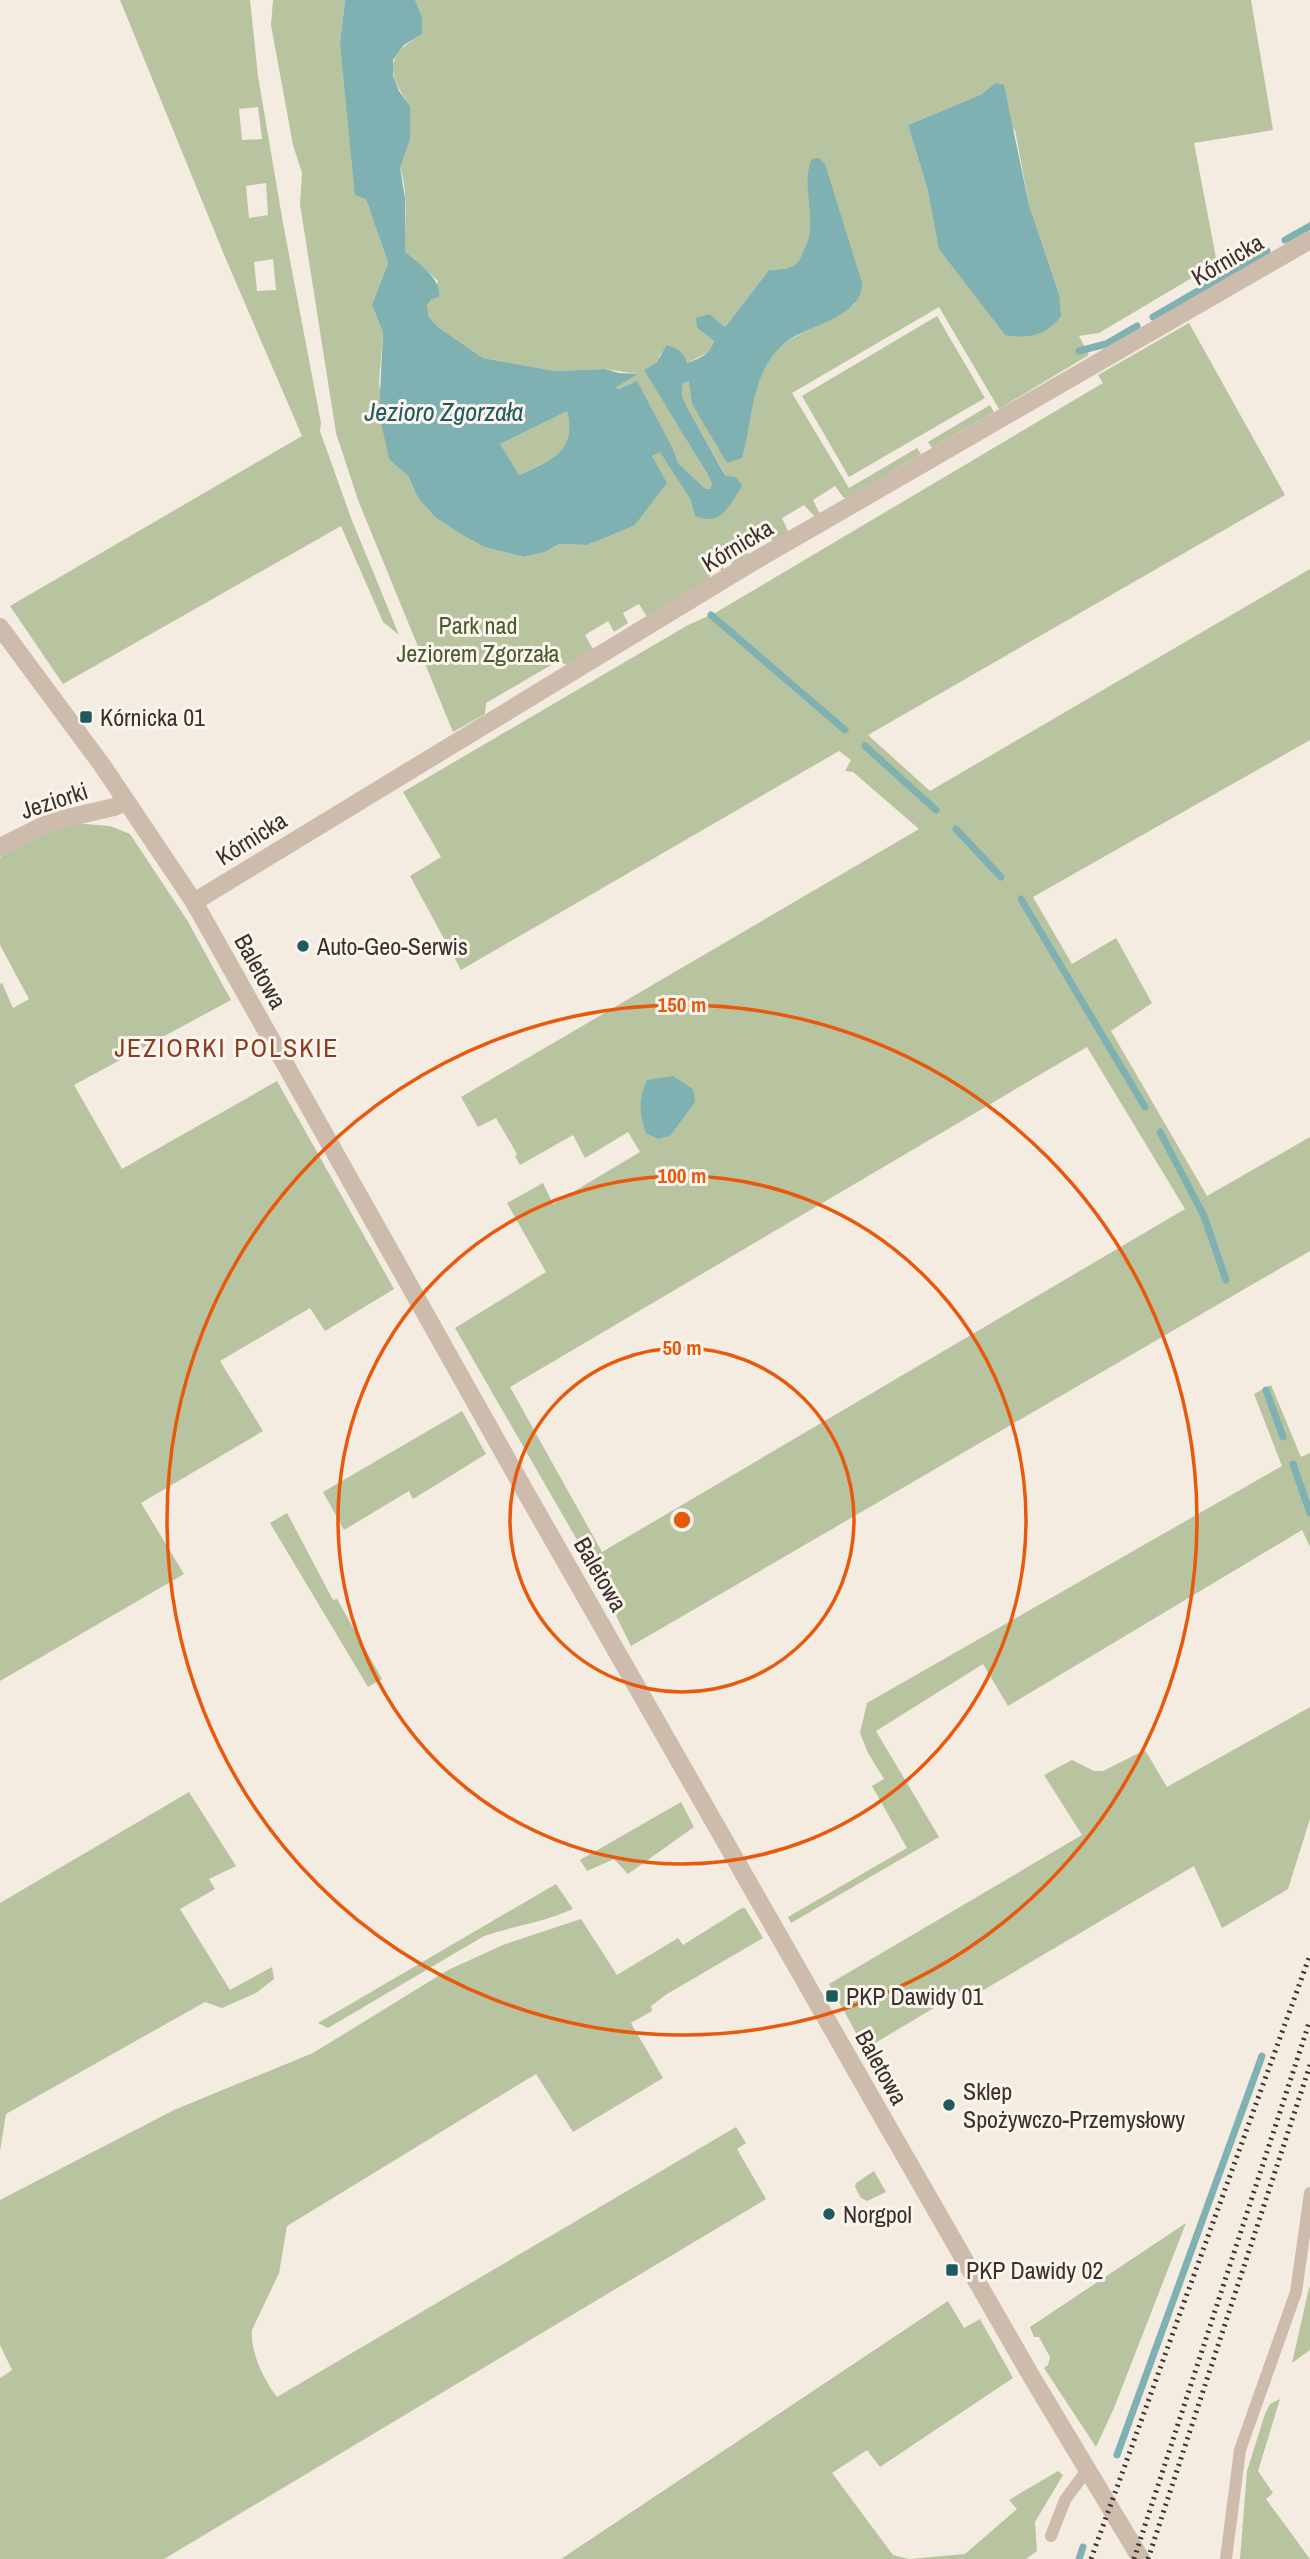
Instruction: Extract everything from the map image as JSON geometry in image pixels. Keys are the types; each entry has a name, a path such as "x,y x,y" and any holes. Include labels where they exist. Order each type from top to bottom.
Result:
{"street":[{"name":"Kórnicka","path":"194,902 751,563 1310,240"},
{"name":"Baletowa","path":"0,627 84,739 194,902 525,1492 1087,2470 1141,2559"},
{"name":"Jeziorki","path":"0,847 50,822 125,802"}],"lane":[{"path":"1226,2559 1240,2450 1296,2292 1310,2193"},
{"path":"1051,2536 1065,2500 1087,2470"}],"green space":[{"path":"120,0 250,0 258,76 321,423 320,431 351,518 399,635 383,622 341,526 63,684 10,606 302,436 225,257","holes":["258,107 262,139 242,140 239,109","266,183 268,215 249,218 246,186","273,259 276,290 257,291 254,262"]},
{"name":"Park nad Jeziorem Zgorzała","path":"273,0 345,0 340,43 366,199 388,263 372,305 383,333 379,383 389,458 408,476 418,498 435,517 484,547 524,557 545,552 559,544 587,545 634,526 639,517 652,456 660,451 690,499 695,516 726,476 686,405 682,396 682,384 689,381 727,463 741,458 756,392 769,361 779,348 793,338 855,304 811,204 808,244 797,264 769,270 725,327 710,314 697,328 714,341 711,351 687,363 661,353 656,363 645,370 713,484 710,489 705,490 678,463 673,449 632,383 618,389 615,386 637,374 605,369 555,371 483,358 438,327 429,317 427,305 438,281 405,251 405,198 400,168 410,106 397,84 393,66 401,50 422,34 415,0 1251,0 1273,130 1194,143 1217,263 1099,333 1079,336 1089,355 999,409 939,307 792,393 849,488 917,448 921,454 846,499 835,486 813,500 820,514 815,517 804,505 782,518 789,533 777,542 772,540 765,529 742,543 749,554 747,559 732,564 725,552 718,557 724,570 719,570 712,560 704,565 710,576 708,581 647,617 639,604 623,613 628,623 614,632 608,621 585,635 593,649 567,665 558,661 486,703 485,714 453,732 358,500 336,433 300,204 302,173 293,145 271,25","holes":["982,94 1015,130 1029,205 1059,294 1005,335 989,314 928,191 908,125"]},
{"path":"937,316 985,398 849,477 802,396"},
{"path":"1189,323 1285,495 868,735 930,791 1310,569 1310,740 1033,897 1072,964 1116,938 1152,1003 1111,1031 1207,1196 1310,1137 1310,1251 631,1646 588,1559 455,1328 546,1272 507,1203 543,1183 553,1204 640,1152 628,1132 585,1158 573,1135 520,1165 515,1156 517,1154 496,1118 478,1127 461,1097 919,829 853,772 845,771 851,760 839,751 461,970 410,876 441,857 403,792 688,625 715,613 1103,383 1098,375","holes":["1087,1047 1185,1209 602,1552 510,1387"]},
{"path":"990,405 994,412 932,448 928,442"},
{"path":"567,410 569,424 565,445 552,459 519,475 499,444"},
{"path":"72,823 110,826 130,834 187,920 231,1000 74,1085 122,1169 277,1081 394,1289 325,1331 310,1308 220,1361 263,1431 141,1503 184,1574 0,1681 0,984 2,983 13,1008 29,999 0,945 0,857 27,840"},
{"path":"1271,1385 1301,1457 1310,1453 1310,1547 1302,1530 1008,1706 983,1664 876,1731 939,1837 791,1923 788,1917 907,1848 872,1786 884,1779 868,1753 860,1733 867,1703 1282,1466 1254,1394"},
{"path":"462,1411 486,1454 413,1499 409,1491 344,1530 323,1492"},
{"path":"287,1513 333,1600 337,1599 382,1679 368,1687 270,1523"},
{"path":"1310,1707 1310,1819 1288,1889 1222,1928 1194,1866 980,1992 974,1984 865,2049 829,1984 1082,1835 1044,1775 1072,1760 1094,1771 1103,1771 1145,1750 1167,1787"},
{"path":"189,1792 236,1866 209,1879 215,1889 180,1909 230,1990 272,1967 274,1979 256,1993 222,2008 205,2002 6,2114 0,2151 0,1903"},
{"path":"681,1802 694,1827 628,1874 614,1859 587,1871 580,1860"},
{"path":"556,1884 573,1909 484,1936 328,2028 318,2023"},
{"path":"745,1908 763,1938 667,1994 651,2006 652,2011 631,2023 663,2078 573,2132 536,2074 287,2226 279,2273 252,2330 256,2356 277,2397 736,2127 746,2143 737,2149 766,2199 164,2559 0,2559 0,2378 12,2370 0,2345 0,2200 174,2110 313,2053 448,1970 503,1945 581,1919 617,1975 678,1938 683,1945"},
{"path":"874,2171 886,2192 867,2201 861,2198 855,2187 856,2183"},
{"path":"1186,2223 1114,2408 1096,2447 1044,2368 1050,2357 1039,2337 1034,2337 1030,2327"},
{"path":"1309,2288 1310,2350 1292,2363"},
{"path":"948,2301 964,2328 980,2319 1013,2378 880,2467 867,2450 832,2473 893,2555 909,2559 561,2559"},
{"path":"1280,2399 1258,2471 1273,2493 1266,2499 1310,2559 1240,2559 1247,2471 1265,2414 1270,2404"},
{"path":"1058,2471 1063,2475 1035,2522 1037,2551 1026,2559 910,2559 965,2554 1017,2509 1009,2500"}],"water":[{"name":"Jezioro Zgorzała","path":"345,0 415,0 422,18 422,34 404,45 393,60 393,75 399,91 410,106 410,139 400,168 405,198 405,251 437,284 439,297 432,299 427,305 429,317 438,327 483,358 555,371 605,369 638,374 616,387 618,389 637,381 678,463 705,489 710,489 712,484 708,475 644,370 656,363 667,345 680,351 687,363 704,355 714,341 697,328 696,318 710,314 725,327 769,270 787,268 797,263 802,256 810,227 809,169 812,159 819,158 825,164 862,283 854,304 845,312 789,340 776,351 767,364 755,394 742,458 727,463 692,404 689,381 682,384 682,396 686,405 721,468 726,476 736,477 742,486 723,513 711,519 695,516 690,499 660,452 652,456 667,483 634,526 587,545 559,544 545,552 524,557 484,547 435,517 418,498 408,476 389,459 379,413 383,333 372,305 388,263 366,199 355,195 340,43","holes":["567,411 569,425 565,445 559,453 519,475 500,444"]},
{"path":"996,83 1004,85 1029,205 1059,294 1061,316 1055,323 1043,332 1021,337 1005,335 939,249 928,191 908,125 982,94"},
{"path":"673,1076 693,1089 695,1102 670,1136 658,1139 646,1133 641,1113 642,1094 647,1080"}],"waterway":[{"path":"1285,240 1310,226"},
{"path":"1153,317 1267,251"},
{"path":"1079,351 1106,344 1137,326"},
{"path":"711,615 845,730"},
{"path":"865,746 936,810"},
{"path":"956,829 1001,877"},
{"path":"1021,899 1145,1107"},
{"path":"1160,1132 1204,1216 1226,1280"},
{"path":"1266,1390 1283,1437"},
{"path":"1293,1464 1310,1513"},
{"path":"1117,2455 1262,2056"},
{"path":"1079,2559 1083,2547"}],"railway":[{"path":"1091,2559 1310,1955"},
{"path":"1134,2559 1310,2020"},
{"path":"1148,2559 1310,2065"}],"place":[{"name":"Kórnicka 01","path":"86,717"},
{"name":"Auto-Geo-Serwis","path":"303,946"},
{"name":"PKP Dawidy 01","path":"832,1996"},
{"name":"Sklep Spożywczo-Przemysłowy","path":"949,2105"},
{"name":"Norgpol","path":"829,2214"},
{"name":"PKP Dawidy 02","path":"952,2270"}],"district":[{"name":"JEZIORKI POLSKIE","path":"227,1047"}]}
